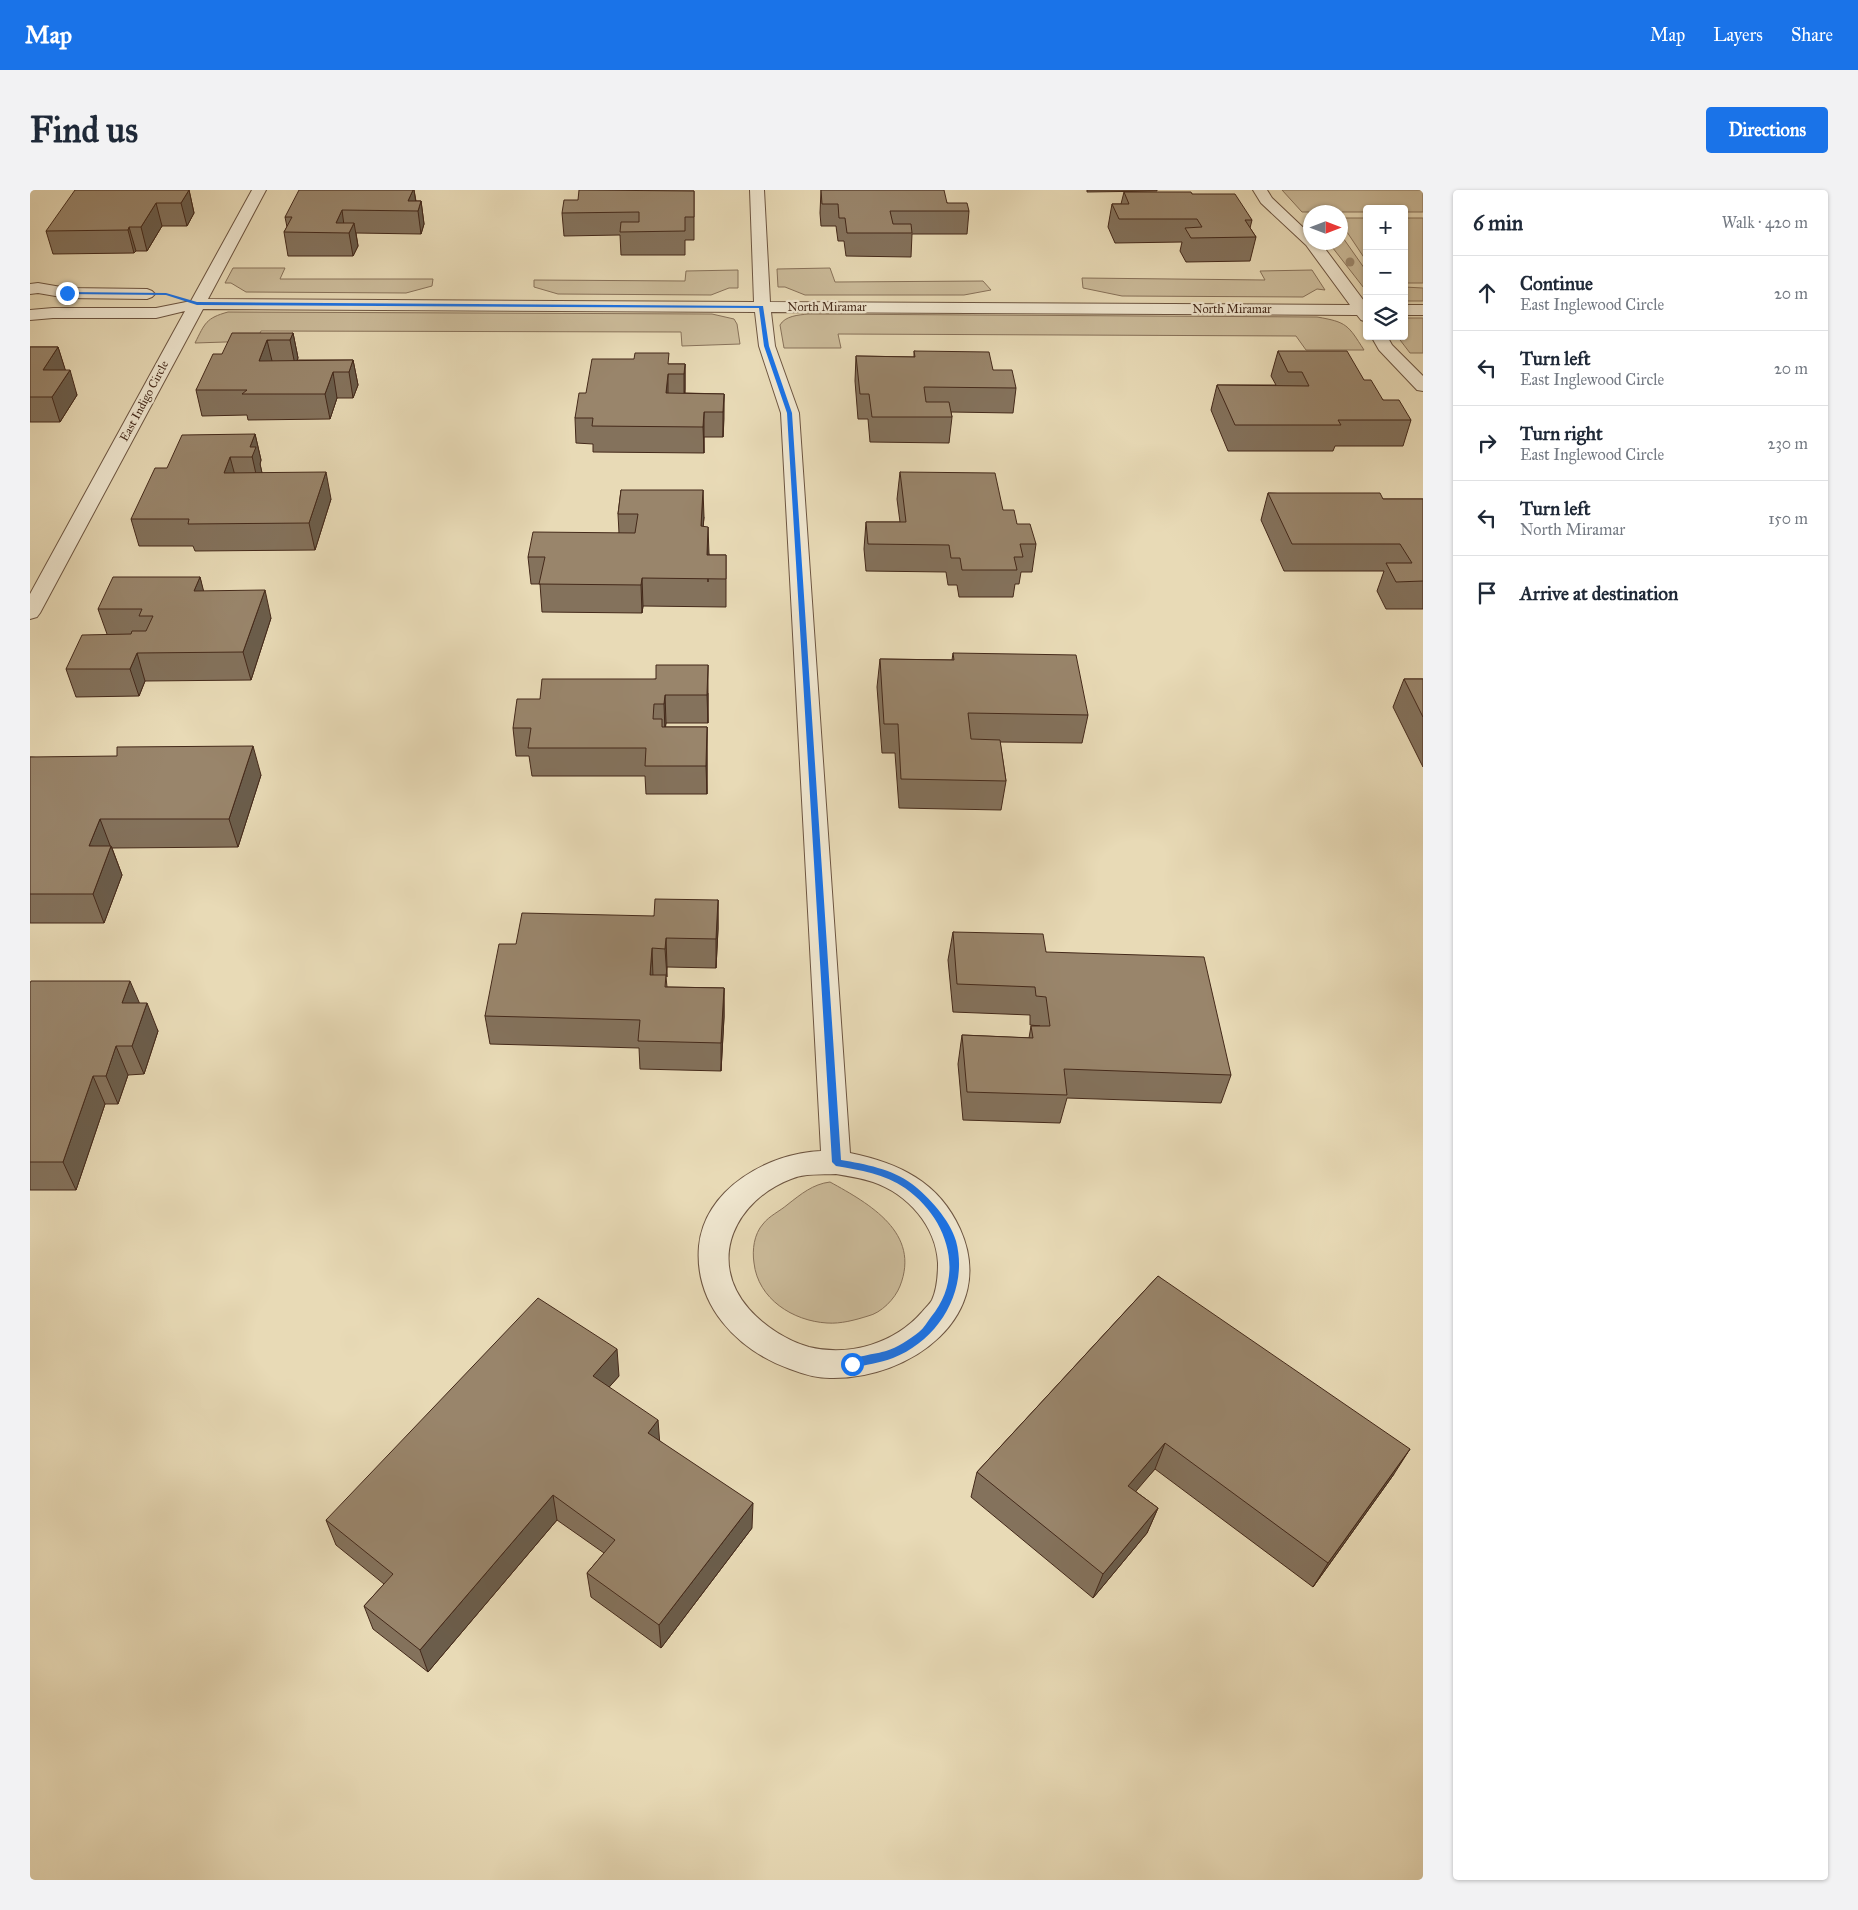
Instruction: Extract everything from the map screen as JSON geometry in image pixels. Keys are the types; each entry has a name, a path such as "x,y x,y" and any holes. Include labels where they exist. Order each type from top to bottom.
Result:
{"street":[{"name":"East Indigo Circle","path":"30,613 259,190"},
{"path":"757,190 762,307 767,346 790,413 836,1162"},
{"path":"1260,190 1266,200 1303,235"},
{"path":"1317,250 1363,309"},
{"name":"North Miramar","path":"30,289 38,288 67,293 162,294 197,304"},
{"path":"53,313 67,293"},
{"name":"North Miramar","path":"30,315 53,313 156,313 197,304 1363,312"},
{"path":"1408,310 1423,310"},
{"path":"1381,340 1423,386"},
{"path":"836,1162 874,1169 908,1186 928,1204 934,1210 951,1241 955,1274 946,1306 924,1334 891,1354 852,1364 810,1361 771,1347 740,1323 720,1293 712,1260 718,1228 736,1199 764,1178 798,1165 836,1162"}],"shaded area":[{"path":"1282,190 1423,190 1423,212 1408,212 1408,205 1363,205 1363,212 1348,212 1348,205 1303,205 1302,212"},
{"path":"1348,218 1363,218 1363,256 1348,234"},
{"path":"1408,218 1423,218 1423,283 1408,283"},
{"path":"1348,245 1363,266 1363,287 1334,250 1348,250"},
{"path":"233,268 285,268 280,279 433,279 432,286 406,293 246,292 231,283 225,283"},
{"path":"830,268 835,282 983,281 991,290 964,295 805,295 785,287 778,287 777,269"},
{"path":"738,270 738,288 729,288 711,295 558,294 534,287 534,280 685,281 686,271"},
{"path":"1312,270 1325,290 1317,289 1303,297 1122,296 1083,288 1082,278 1265,280 1260,271"},
{"path":"1408,287 1423,288 1423,301 1408,301"},
{"path":"228,312 712,314 734,319 737,324 740,344 682,346 681,332 261,331 256,341 195,343 207,322"},
{"path":"808,314 1317,317 1335,321 1346,326 1364,350 1306,350 1296,336 838,334 841,348 784,348 780,325 782,322 788,318"},
{"path":"1408,318 1423,318 1423,353 1410,353 1400,340 1408,340"},
{"path":"830,1182 861,1200 888,1222 898,1236 904,1250 905,1267 898,1291 883,1309 848,1321 827,1323 802,1318 779,1306 762,1287 757,1276 753,1253 754,1242 758,1232 768,1218 807,1190"}],"building":[{"path":"75,190 189,190 181,203 156,203 141,227 129,227 128,230 46,231"},
{"path":"299,190 413,190 408,201 421,201 418,211 342,210 336,223 354,223 349,233 284,232 292,217 285,217"},
{"path":"579,190 694,191 694,217 685,217 685,231 620,232 621,222 639,222 639,212 562,213 564,200 578,200"},
{"path":"821,190 944,190 947,203 967,203 969,211 890,211 893,224 911,224 912,233 847,233 845,218 839,218 838,204 822,204"},
{"path":"1124,192 1235,194 1252,220 1245,220 1256,237 1191,238 1185,228 1202,227 1197,219 1119,219 1112,204 1129,204"},
{"path":"232,333 293,333 290,340 267,340 259,361 353,360 349,372 333,372 325,394 242,394 247,390 196,390 213,354 222,354"},
{"path":"30,347 58,347 43,370 70,370 52,397 30,397"},
{"path":"914,351 989,352 993,370 1012,370 1016,388 924,387 926,402 949,402 952,417 872,417 869,394 860,394 856,356 915,357"},
{"path":"1278,351 1347,351 1364,380 1371,380 1383,400 1399,400 1411,420 1338,420 1341,425 1235,425 1217,385 1309,386 1302,372 1288,372"},
{"path":"635,353 669,353 668,364 685,364 684,374 668,374 666,393 724,394 723,412 704,412 703,427 592,426 593,418 575,418 579,393 586,393 592,359 634,359"},
{"path":"255,434 250,447 256,447 252,457 230,457 224,473 326,472 309,523 188,524 189,519 131,519 155,468 167,468 182,435"},
{"path":"900,472 995,473 1003,510 1014,510 1017,524 1030,524 1036,544 1020,544 1023,557 1014,557 1017,570 962,570 960,558 951,558 949,545 868,544 866,522 906,522"},
{"path":"621,490 703,490 701,526 708,527 707,555 726,555 726,579 642,578 641,585 539,584 545,557 528,557 533,532 635,533 638,514 618,514"},
{"path":"1268,493 1380,493 1383,499 1423,499 1423,581 1396,582 1386,563 1412,563 1400,544 1292,544"},
{"path":"113,577 200,577 194,591 265,590 243,652 137,653 130,669 66,669 82,635 131,634 132,631 146,631 153,616 139,616 142,609 98,609"},
{"path":"953,653 1076,655 1088,715 968,713 971,739 1000,740 1006,781 901,779 898,724 884,724 880,659 954,660"},
{"path":"656,665 708,665 707,695 665,695 664,704 654,704 653,719 662,719 662,727 707,727 706,766 645,766 646,748 528,748 531,728 513,728 517,699 540,699 542,679 656,679"},
{"path":"1404,679 1423,679 1423,717"},
{"path":"253,746 229,819 100,819 89,846 111,846 93,894 30,894 30,757 117,756 117,747"},
{"path":"655,899 718,900 716,939 666,938 665,949 652,948 650,975 666,975 665,987 724,988 721,1043 638,1041 640,1020 485,1016 499,944 516,944 522,913 654,916"},
{"path":"953,932 1043,934 1046,952 1204,957 1231,1075 1064,1069 1067,1095 967,1092 962,1035 1033,1038 1031,1026 1050,1026 1046,997 1036,996 1035,987 957,984"},
{"path":"31,981 130,981 122,1003 147,1003 132,1046 116,1046 106,1076 93,1076 63,1162 30,1162"},
{"path":"1158,1276 1410,1449 1328,1563 1165,1443 1128,1486 1158,1508 1103,1574 977,1472"},
{"path":"538,1298 617,1349 593,1376 658,1420 648,1433 753,1503 659,1625 587,1573 615,1540 553,1495 420,1650 364,1606 393,1574 326,1520"}],"route":[{"path":"67,293 166,294 197,304 762,307 767,346 790,413 836,1162 874,1169 908,1186 934,1210 951,1241 955,1274 946,1306 924,1334 891,1354 852,1364"}]}
